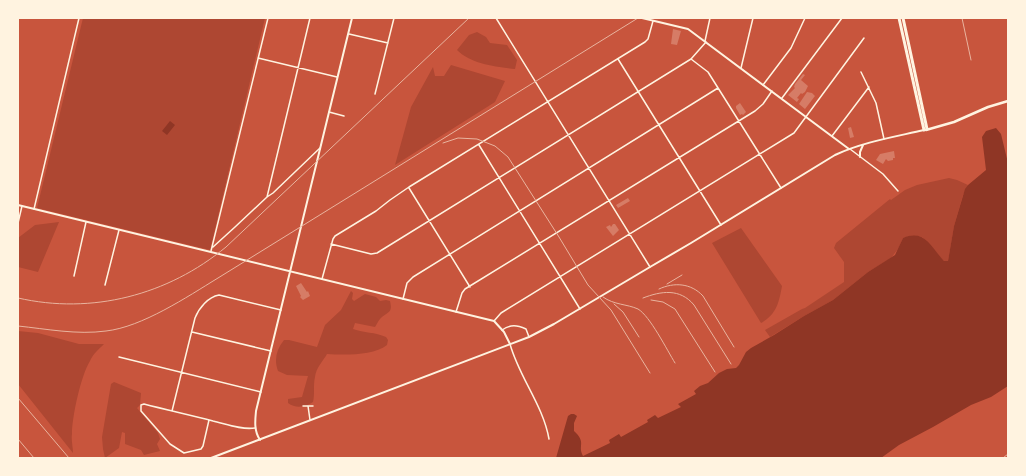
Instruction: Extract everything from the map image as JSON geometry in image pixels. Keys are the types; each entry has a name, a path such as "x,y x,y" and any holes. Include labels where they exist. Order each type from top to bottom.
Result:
{"highway":[{"path":"899,18 926,130"},
{"path":"903,18 926,130"}],"main road":[{"path":"926,130 954,122 992,105 1008,101"}],"street":[{"path":"34,209 80,18"},
{"path":"211,252 268,18"},
{"path":"267,197 310,18"},
{"path":"260,440 255,428 256,411 352,18"},
{"path":"376,94 394,18"},
{"path":"496,18 650,267"},
{"path":"642,18 688,29 883,174 898,191"},
{"path":"331,244 374,254 377,253 691,59 705,42 710,18"},
{"path":"741,68 753,18"},
{"path":"763,85 791,48 805,18"},
{"path":"782,99 842,18"},
{"path":"322,279 332,239 335,236 376,211 409,187 618,59 648,39 653,20"},
{"path":"348,34 388,43"},
{"path":"494,321 501,313 794,132 864,38"},
{"path":"258,58 337,77"},
{"path":"618,59 721,225"},
{"path":"691,59 708,72 781,188"},
{"path":"861,72 876,103 884,139"},
{"path":"832,136 869,87"},
{"path":"403,299 407,283 410,279 718,88"},
{"path":"456,312 462,293 470,287 759,108 772,91"},
{"path":"329,112 344,116"},
{"path":"211,458 529,337 580,309 835,155 863,144 926,130"},
{"path":"860,157 863,144"},
{"path":"478,145 580,309"},
{"path":"212,248 273,193 321,146"},
{"path":"409,187 470,287"},
{"path":"18,206 494,321 502,330 510,344 518,366 543,418 549,439"},
{"path":"18,223 22,206"},
{"path":"74,276 86,222"},
{"path":"105,285 119,230"},
{"path":"172,411 192,332 194,318 201,307 212,297 219,295 281,310"},
{"path":"502,330 513,325 526,329 529,337"},
{"path":"192,332 271,351"},
{"path":"119,357 261,392"},
{"path":"209,420 201,449 184,453 170,444 141,411 141,405 144,404 247,429 255,428"},
{"path":"303,406 313,406"},
{"path":"308,406 310,420"}],"shaded area":[{"path":"83,18 265,18 210,250 37,208"},
{"path":"477,32 486,37 490,43 507,45 517,60 515,69 476,62 469,59 457,50 469,35"},
{"path":"451,65 505,81 495,102 395,165 411,107 433,67 435,76 444,76"},
{"path":"170,121 175,125 167,135 162,131"},
{"path":"996,128 1001,134 1008,163 1008,386 991,397 971,405 899,445 881,458 556,458 568,416 571,414 577,416 574,423 574,431 580,438 581,452 583,456 610,443 609,440 619,434 621,437 648,422 647,420 655,415 658,418 681,407 678,404 696,394 694,391 700,386 708,383 719,373 727,369 736,368 746,352 751,348 833,300 868,272 895,255 903,238 916,235 922,237 931,245 944,261 948,261 954,226 965,189 986,170 982,137 986,131"},
{"path":"949,178 968,185 963,195 954,226 948,261 944,261 922,237 913,235 903,238 898,249 891,258 868,272 833,300 770,337 765,330 805,308 844,282 844,262 834,248 836,243 890,199 891,200 905,190 917,185"},
{"path":"59,222 38,272 18,267 18,238 35,225"},
{"path":"741,228 782,286 774,312 761,323 712,243"},
{"path":"351,291 353,293 352,299 354,301 365,294 376,297 380,301 390,301 391,308 389,312 380,319 375,327 355,323 353,329 386,337 388,340 387,345 381,349 366,353 327,354 316,374 313,402 300,407 291,405 288,403 288,399 302,397 308,376 287,375 278,371 276,355 279,348 284,340 317,347 325,325 341,310"},
{"path":"18,331 38,333 79,344 104,344 91,358 80,386 72,427 73,453 18,384"},
{"path":"114,382 141,393 140,405 137,408 158,433 160,439 157,444 160,451 144,455 141,450 125,444 125,433 122,432 119,448 105,458 102,437 111,384"}],"building":[{"path":"673,29 681,31 677,45 671,44"},
{"path":"803,74 805,75 801,80 808,86 805,92 802,94 801,93 797,98 799,99 797,102 788,95 795,88 795,84"},
{"path":"807,92 812,93 815,96 805,109 799,104"},
{"path":"740,103 746,112 743,115 740,115 736,108 736,106"},
{"path":"851,127 854,137 850,138 848,128"},
{"path":"894,151 895,158 893,158 893,160 888,161 886,159 883,164 876,160 880,154"},
{"path":"628,198 630,201 618,208 616,205"},
{"path":"615,224 619,230 613,236 606,227 610,225 611,227"},
{"path":"301,283 307,292 308,291 310,296 303,300 300,297 301,296 296,286"}],"railway":[{"path":"18,298 46,303 74,304 101,302 128,297 154,289 179,278 203,264 226,247 469,18"},
{"path":"18,326 62,331 106,331 134,324 164,310 638,18"},
{"path":"962,18 971,60"},
{"path":"443,143 458,138 477,139 495,146 508,157 588,285 611,310 650,373"},
{"path":"667,284 682,275"},
{"path":"659,289 671,285 682,285 693,288 703,296 734,347"},
{"path":"643,298 670,292 676,293 689,300 694,305 731,364"},
{"path":"603,297 612,302 638,309 643,313 653,326 675,363"},
{"path":"651,300 663,302 675,309 715,372"},
{"path":"614,304 623,312 639,337"},
{"path":"18,398 69,458"},
{"path":"18,439 34,458"},
{"path":"1003,458 1008,454"}]}
